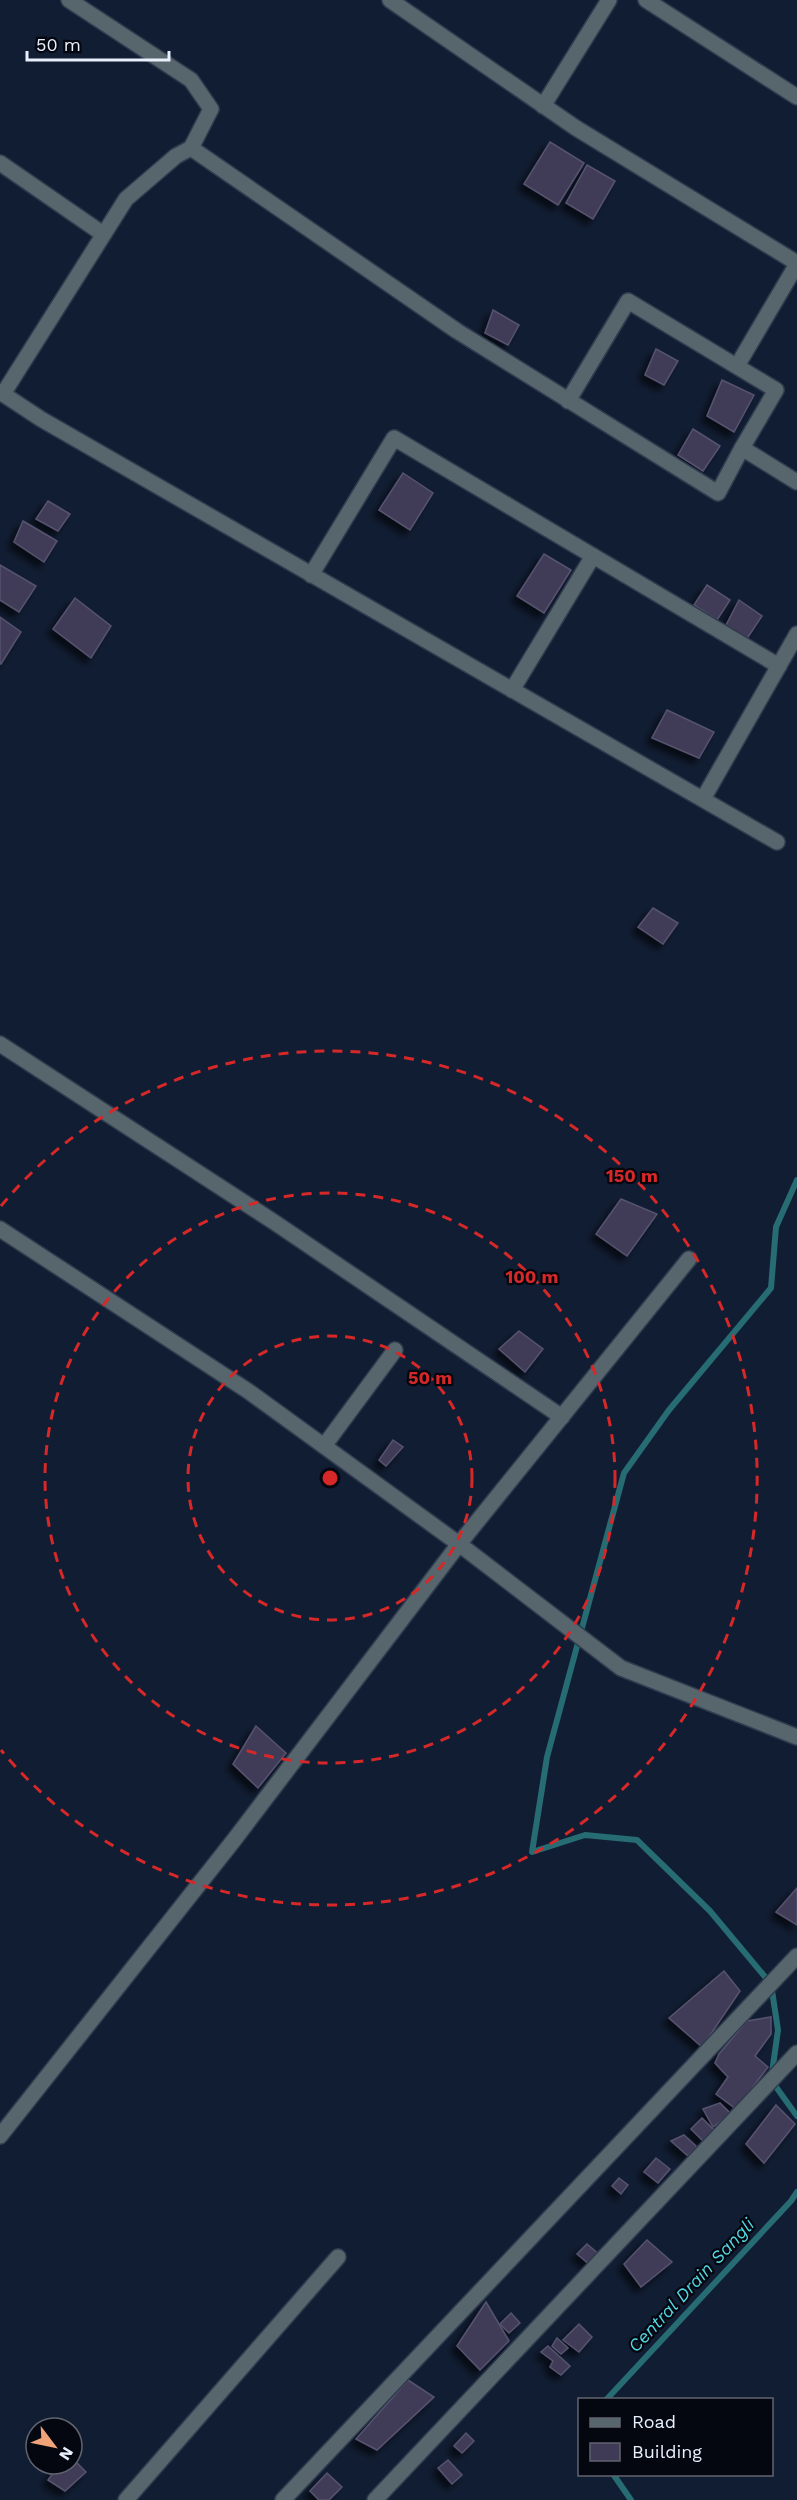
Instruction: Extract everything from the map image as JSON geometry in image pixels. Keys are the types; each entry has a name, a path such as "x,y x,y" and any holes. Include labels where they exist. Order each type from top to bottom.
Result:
{"street":[{"path":"69,0 191,80 211,109 191,148 176,156 126,199 1,393 40,419 777,842"},
{"path":"390,0 543,106 797,264 737,366"},
{"path":"543,106 609,0"},
{"path":"646,0 797,97"},
{"path":"191,148 457,331 568,400 718,493 776,390 628,301 568,400"},
{"path":"0,163 103,234"},
{"path":"311,574 394,438 778,666"},
{"path":"742,448 797,482"},
{"path":"512,690 593,556"},
{"path":"703,799 797,634"},
{"path":"0,1044 273,1222 562,1417"},
{"path":"0,1229 248,1391 459,1544 621,1668 797,1737"},
{"path":"0,2136 234,1840 459,1544 689,1259"},
{"path":"324,1446 395,1350"},
{"path":"283,2500 797,1956"},
{"path":"375,2500 797,2054"},
{"path":"126,2500 338,2258"}],"building":[{"path":"550,142 584,163 558,205 524,184"},
{"path":"587,165 615,181 593,219 566,203"},
{"path":"493,310 519,325 508,345 485,333"},
{"path":"656,349 678,361 664,385 645,375"},
{"path":"722,380 754,395 734,432 707,416"},
{"path":"693,429 720,446 703,471 678,455"},
{"path":"403,473 433,493 410,530 379,510"},
{"path":"48,501 70,514 58,531 36,519"},
{"path":"23,521 57,541 44,562 14,542"},
{"path":"544,554 571,570 544,613 517,596"},
{"path":"0,565 36,586 19,612 0,600"},
{"path":"707,585 730,600 717,620 694,605"},
{"path":"75,598 111,626 91,658 53,629"},
{"path":"739,600 762,616 746,640 724,629"},
{"path":"0,617 21,632 1,664 0,663"},
{"path":"667,710 714,732 699,758 652,738"},
{"path":"653,908 678,923 663,944 638,927"},
{"path":"621,1199 657,1214 627,1256 596,1234"},
{"path":"519,1331 543,1349 525,1372 499,1349"},
{"path":"393,1440 403,1447 386,1466 379,1460"},
{"path":"256,1726 286,1753 258,1788 233,1764"},
{"path":"797,1888 797,1925 776,1912"},
{"path":"724,1971 740,1991 702,2047 669,2018"},
{"path":"771,2017 771,2034 755,2056 768,2067 736,2109 716,2094 728,2077 715,2063 719,2054 747,2021"},
{"path":"720,2103 731,2114 713,2127 703,2109"},
{"path":"776,2105 795,2124 764,2163 746,2144"},
{"path":"702,2118 715,2131 704,2142 691,2129"},
{"path":"684,2135 697,2147 688,2156 671,2141"},
{"path":"656,2158 670,2169 658,2183 644,2172"},
{"path":"619,2178 628,2185 621,2194 612,2186"},
{"path":"647,2240 672,2262 641,2287 624,2264"},
{"path":"587,2244 600,2255 590,2265 577,2254"},
{"path":"486,2302 509,2341 480,2370 457,2346"},
{"path":"511,2313 520,2323 509,2333 500,2324"},
{"path":"579,2324 592,2337 579,2352 563,2340"},
{"path":"557,2338 568,2348 561,2354 552,2346"},
{"path":"548,2346 570,2366 561,2375 550,2367 553,2361 541,2352"},
{"path":"408,2380 434,2397 377,2450 356,2439"},
{"path":"466,2433 474,2441 462,2453 454,2446"},
{"path":"448,2460 462,2475 452,2484 438,2468"},
{"path":"327,2473 342,2487 329,2500 319,2500 310,2491"},
{"path":"51,2476 82,2476 65,2491 48,2480"}],"waterway":[{"path":"797,1180 776,1227 771,1288 669,1410 624,1473 547,1757 532,1852 585,1835 637,1840 710,1911 771,1984 778,2030 771,2080 797,2116"},
{"name":"Central Drain Sangli","path":"608,2398 797,2192"},
{"path":"614,2476 631,2500"}]}
